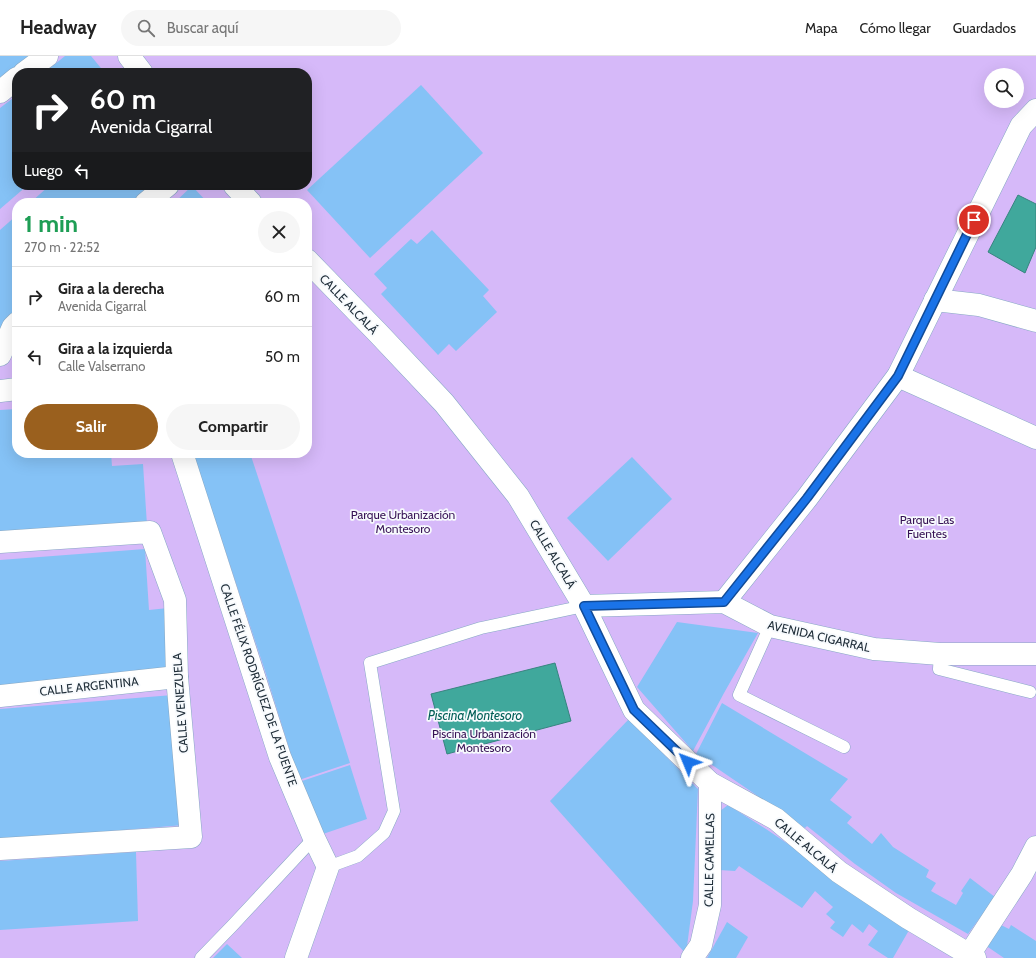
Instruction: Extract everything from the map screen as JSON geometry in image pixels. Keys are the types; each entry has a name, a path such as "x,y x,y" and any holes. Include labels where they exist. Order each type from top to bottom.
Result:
{"street":[{"path":"31,68 47,56"},
{"path":"129,56 138,68"},
{"path":"0,92 12,82"},
{"path":"724,602 807,498 898,376 1021,126 1036,110"},
{"path":"152,198 162,190"},
{"path":"239,190 246,198"},
{"name":"CALLE ALCALÁ","path":"312,272 383,338 444,403 518,496 584,606 634,710 710,783 776,819 839,872 908,918 972,956"},
{"path":"935,300 979,305 1036,321"},
{"path":"0,355 12,329"},
{"path":"898,376 1036,438"},
{"path":"0,391 12,390"},
{"name":"CALLE FÉLIX RODRÍGUEZ DE LA FUENTE","path":"184,458 280,757 314,838 328,867"},
{"name":"CALLE VENEZUELA","path":"0,542 150,532 175,600 177,677 190,837 0,849"},
{"name":"AVENIDA CIGARRAL","path":"584,606 724,602 770,626 874,648 940,654 1036,654"},
{"name":"CALLE ARGENTINA","path":"0,696 177,677"},
{"name":"CALLE CAMELLAS","path":"692,958 701,945 710,905 710,783"},
{"path":"972,956 1029,879 1036,847"},
{"path":"296,958 328,867"}],"lane":[{"path":"328,867 358,856 384,833 394,811 370,663 481,628 584,606"},
{"path":"770,626 739,695 844,747"},
{"path":"940,654 939,669 1030,692"},
{"path":"201,958 314,838"}],"green space":[{"path":"0,56 1036,56 1036,958 0,958"}],"water":[{"path":"1018,195 1036,204 1036,247 1025,273 988,252"},
{"name":"Piscina Montesoro","path":"555,663 571,721 447,754 431,694"}],"building":[{"path":"0,56 32,56 18,68 12,68 12,73 0,83"},
{"path":"65,56 91,56 101,68 50,68"},
{"path":"421,85 483,153 370,258 307,190 312,190 312,185"},
{"path":"12,99 12,190 22,190 0,209 0,108"},
{"path":"44,190 158,190 149,198 36,198"},
{"path":"188,190 196,190 203,198 179,198"},
{"path":"12,219 12,320 0,336 0,230"},
{"path":"432,230 489,290 483,296 497,312 456,351 449,344 438,355 381,294 387,288 374,274 411,239 417,244"},
{"path":"12,409 12,458 111,458 112,466 143,464 147,525 0,535 0,410"},
{"path":"632,457 672,499 608,561 567,518"},
{"path":"195,458 252,458 350,763 299,780 265,671"},
{"path":"145,549 149,610 168,608 173,673 0,687 0,560"},
{"path":"677,622 758,633 693,751 637,687"},
{"path":"173,695 184,825 0,840 0,709"},
{"path":"722,703 848,779 830,800 852,817 847,823 872,844 881,833 893,847 929,870 926,877 936,883 931,891 956,905 963,893 961,891 970,878 995,897 968,934 896,893 855,864 807,826 805,828 696,754"},
{"path":"629,719 698,789 693,901 686,954 550,801"},
{"path":"350,765 367,819 320,835 302,781"},
{"path":"728,805 912,925 893,958 888,958 868,945 878,931 869,924 863,933 852,924 843,937 830,928 835,922 826,914 833,907 815,891 802,908 739,866 735,871 719,870 720,811"},
{"path":"136,852 138,921 0,930 0,861"},
{"path":"1004,913 1008,916 1001,925 1009,929 1011,925 1036,941 1036,958 1004,958 982,943"},
{"path":"727,922 748,937 736,958 707,958"},
{"path":"227,944 242,958 213,958"}],"route":[{"path":"688,762 634,710 584,606 724,602 807,498 898,376 974,220"}],"park label":[{"name":"Parque Urbanización Montesoro","path":"403,521"},
{"name":"Parque Las Fuentes","path":"927,526"},
{"name":"Piscina Urbanización Montesoro","path":"484,740"}]}
